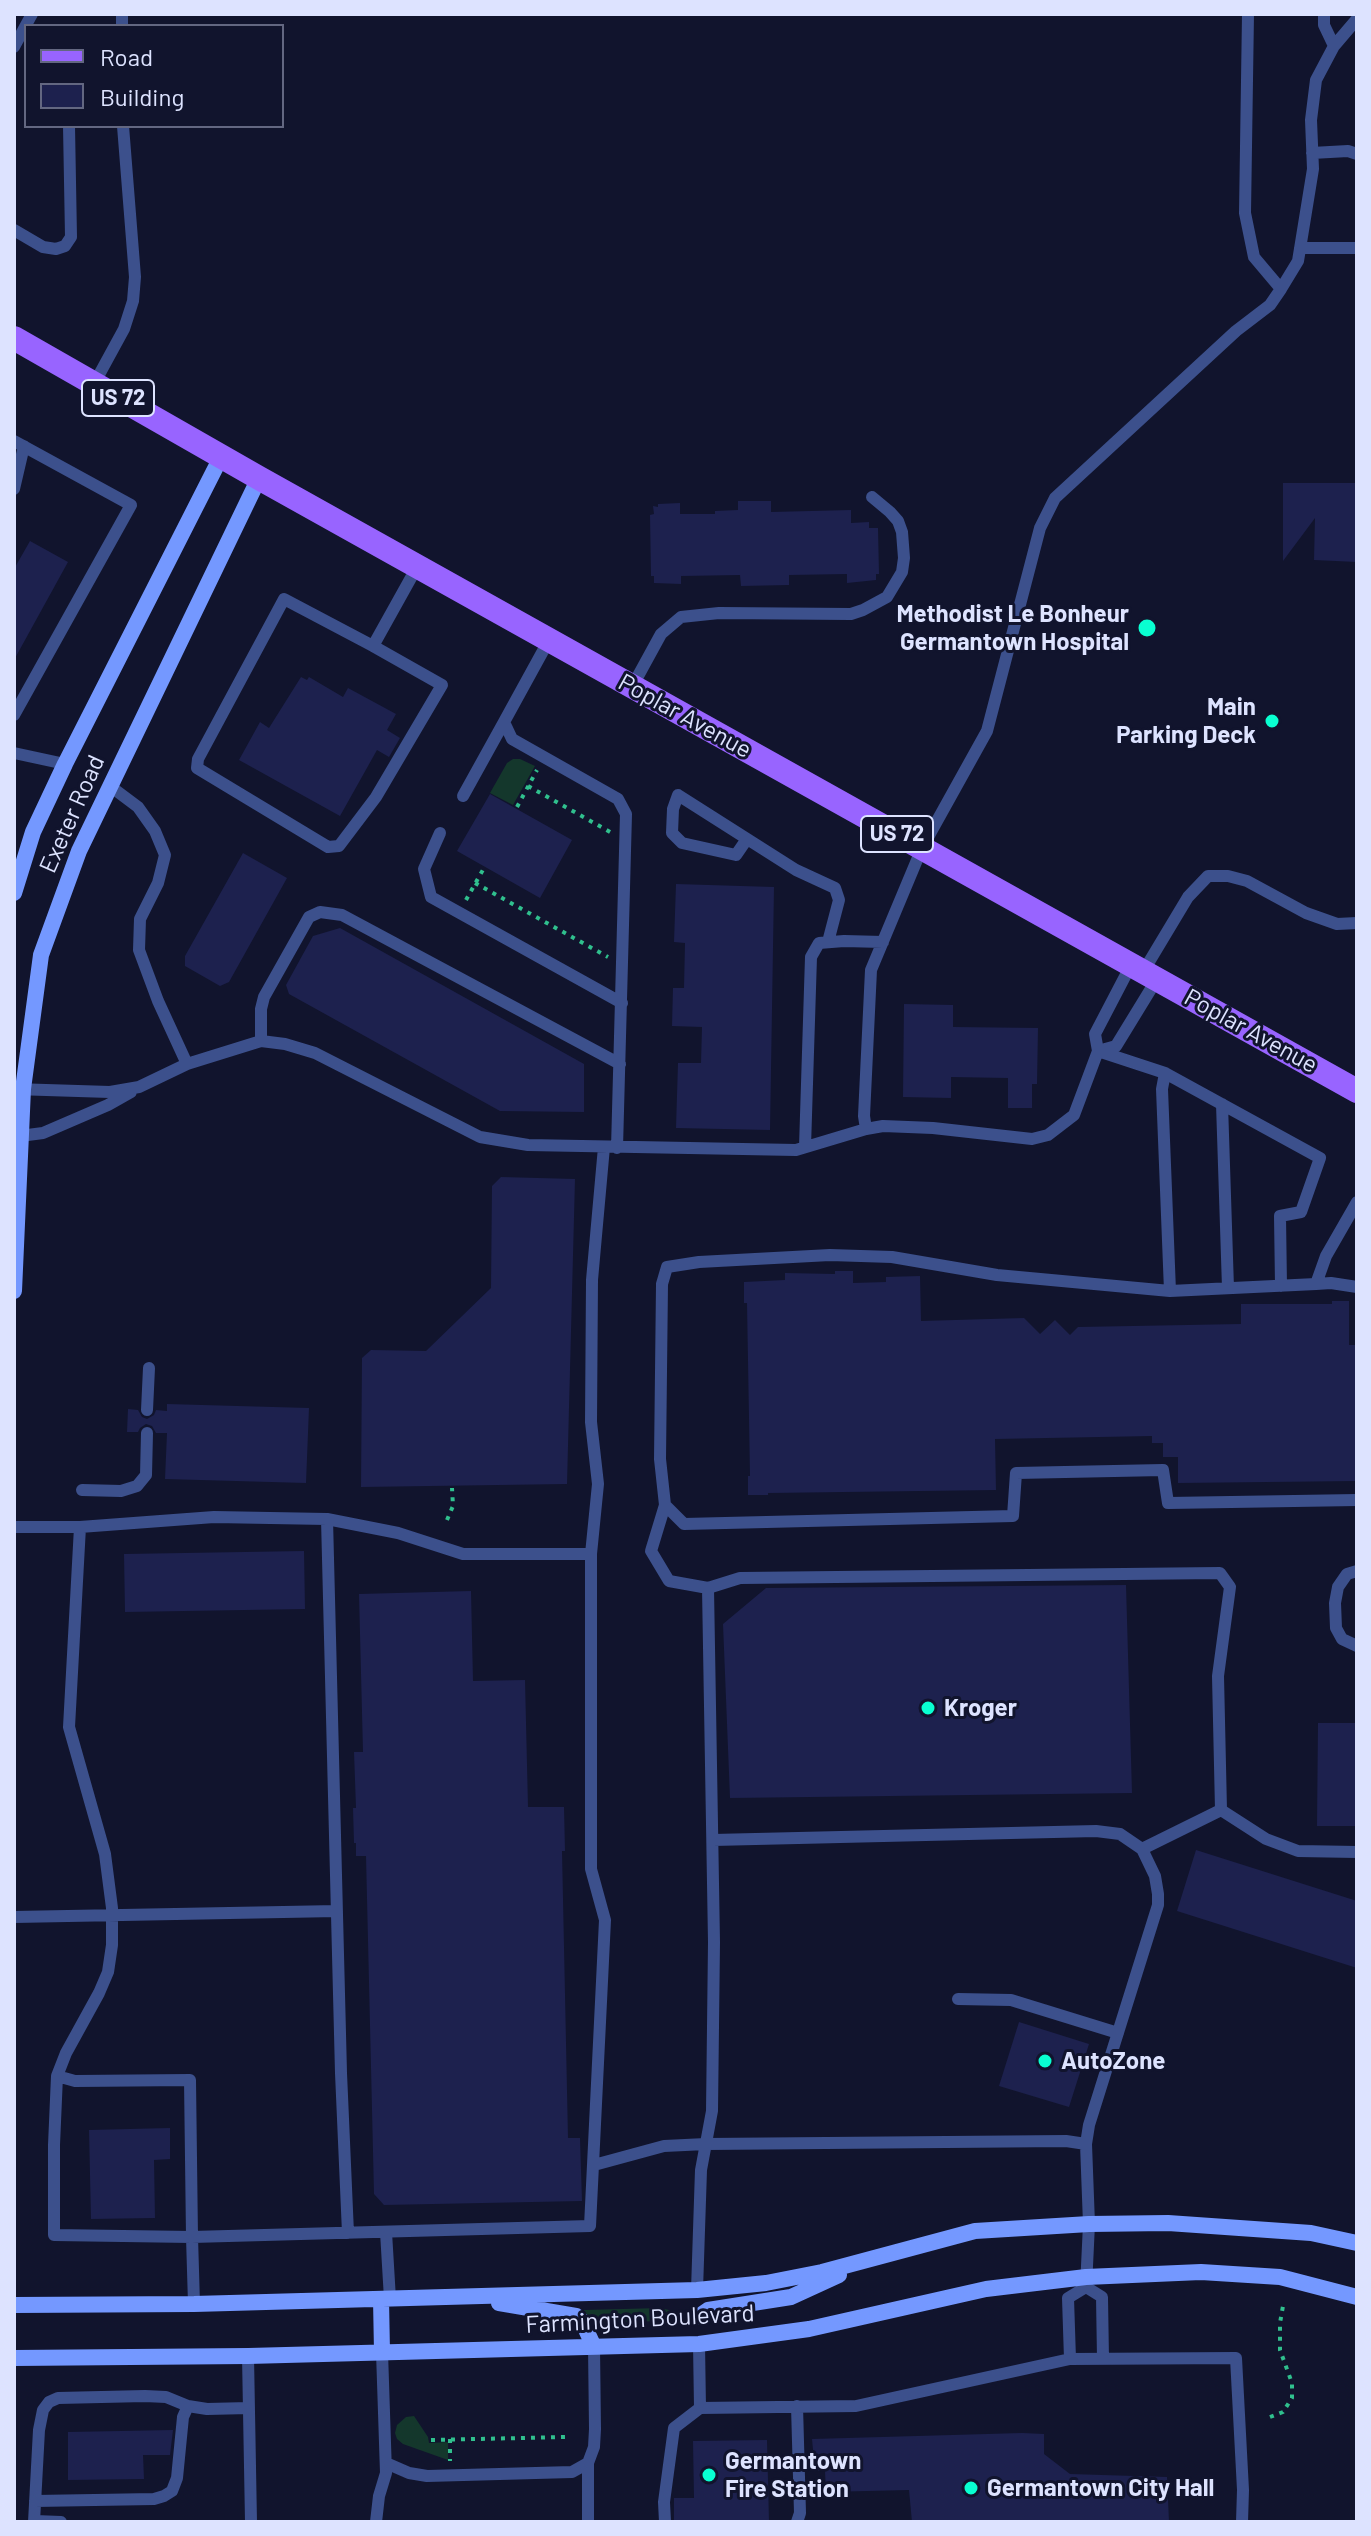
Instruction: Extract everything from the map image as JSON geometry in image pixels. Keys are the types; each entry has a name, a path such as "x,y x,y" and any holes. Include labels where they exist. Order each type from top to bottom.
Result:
{"main road":[{"name":"Poplar Avenue","path":"14,338 417,567 1357,1091"},
{"name":"Exeter Road","path":"14,893 33,832 65,764 221,457"},
{"name":"Exeter Road","path":"14,1291 19,1089 41,955 79,851 259,478"},
{"name":"Farmington Boulevard","path":"14,2305 194,2304 697,2290 766,2283 873,2260 975,2231 1089,2224 1168,2223 1311,2233 1357,2243"},
{"path":"698,2317 708,2310 791,2297 873,2260"},
{"name":"Farmington Boulevard","path":"14,2358 248,2356 699,2344 809,2329 986,2289 1201,2272 1280,2277 1357,2297"},
{"path":"697,2290 699,2344"},
{"path":"458,2297 576,2316 582,2321 594,2347"},
{"path":"382,2352 386,2299"}],"lane":[{"path":"1248,14 1245,213 1254,257 1281,289"},
{"path":"1324,14 1324,25 1334,46"},
{"path":"866,1129 864,1116 871,970 922,848 987,731 1040,528 1055,498 1236,331 1270,305 1281,289 1298,261 1313,169 1311,120 1316,80 1334,46 1357,19"},
{"path":"14,230 43,247 56,249 65,246 71,237 69,128"},
{"path":"94,384 124,329 133,301 135,277 123,128"},
{"path":"1312,153 1348,151 1357,154"},
{"path":"1300,248 1357,248"},
{"path":"14,489 19,443 131,505 14,715"},
{"path":"632,687 661,634 681,617 719,613 851,614 887,597 902,572 902,532 898,521 872,497"},
{"path":"373,646 417,567"},
{"path":"284,599 373,646 442,685 376,797 339,846 328,847 197,768 198,759 284,599"},
{"path":"463,796 549,640"},
{"path":"504,722 512,739 618,799 626,814 617,1148"},
{"path":"14,753 65,764"},
{"path":"110,786 138,807 155,831 165,855 158,883 140,919 139,950 187,1064"},
{"path":"747,839 736,855 682,843 672,833 673,809 678,795 796,870 835,888 839,900 828,942"},
{"path":"440,833 424,869 431,897 622,1003"},
{"path":"20,1136 43,1133 108,1105 187,1064 261,1041 315,1053 480,1137 528,1145 796,1150 883,1126 1032,1139 1048,1135 1074,1115 1098,1051 1095,1034 1144,972 1188,897 1208,876 1228,876 1247,881 1306,913 1337,924 1357,923"},
{"path":"261,1041 264,997 309,917 320,912 342,915 620,1064"},
{"path":"805,1147 811,957 819,943 883,942"},
{"path":"1098,1051 1116,1046 1144,972"},
{"path":"1098,1051 1165,1073 1320,1158 1301,1212 1280,1216 1281,1286"},
{"path":"1165,1073 1162,1089 1170,1291"},
{"path":"19,1089 110,1092 139,1087"},
{"path":"1222,1104 1228,1288"},
{"path":"80,1527 69,1727 105,1854 112,1945 108,1972 57,2076 54,2235 192,2237 590,2226 605,1920 591,1869 591,1554 598,1484 591,1422 592,1280 604,1147"},
{"path":"1316,1284 1326,1256 1357,1202"},
{"path":"1221,1810 1218,1676 1230,1587 1220,1573 740,1578 708,1588 669,1581 651,1551 665,1505 660,1459 662,1284 667,1267 699,1262 830,1255 892,1257 997,1275 1170,1291 1331,1283 1357,1287"},
{"path":"147,1410 149,1368"},
{"path":"82,1490 121,1491 137,1486 146,1475 147,1433"},
{"path":"665,1505 684,1524 1013,1516 1016,1473 1163,1470 1168,1503 1357,1500"},
{"path":"14,1527 80,1527 214,1517 327,1519 398,1533 463,1554 591,1554"},
{"path":"327,1519 348,2233"},
{"path":"1357,1571 1347,1574 1338,1587 1335,1603 1336,1628 1342,1639 1357,1646"},
{"path":"697,2290 701,2170 712,2111 713,1840 708,1588"},
{"path":"1142,1849 1221,1810"},
{"path":"1221,1810 1266,1839 1298,1851 1357,1852"},
{"path":"713,1840 1096,1831 1120,1834 1142,1849 1155,1876 1158,1905 1089,2125 1086,2144 1089,2224 1086,2282 1068,2298 1070,2359"},
{"path":"14,1917 337,1911"},
{"path":"958,1999 1011,2000 1118,2033"},
{"path":"57,2076 75,2081 190,2080 194,2304"},
{"path":"594,2165 664,2146 706,2144 1036,2141 1086,2144"},
{"path":"386,2232 386,2299"},
{"path":"1086,2282 1102,2297 1103,2359"},
{"path":"699,2344 700,2408"},
{"path":"588,2522 588,2463 594,2447 595,2429 594,2347"},
{"path":"376,2522 386,2473 382,2352"},
{"path":"248,2356 251,2522"},
{"path":"665,2522 664,2502 674,2428 700,2408 856,2406 1070,2359 1236,2358 1242,2522"},
{"path":"61,2522 34,2521 39,2430 43,2410 49,2402 58,2398 145,2396 166,2397 188,2406 207,2409 249,2408"},
{"path":"35,2501 154,2499 164,2496 172,2491 177,2478 183,2417 188,2406"},
{"path":"797,2406 800,2513 797,2522"},
{"path":"386,2463 409,2473 451,2475 572,2472 588,2463"}],"path":[{"path":"517,807 544,757"},
{"path":"528,786 614,834"},
{"path":"459,913 484,868"},
{"path":"475,883 611,958"},
{"path":"447,1520 453,1506 452,1488"},
{"path":"1270,2417 1283,2412 1292,2398 1292,2383 1280,2350 1283,2306"},
{"path":"431,2440 566,2437"},
{"path":"450,2439 451,2475"}],"green space":[{"path":"520,759 535,766 513,805 490,793 507,763"},
{"path":"661,2308 675,2315 661,2321 595,2323 583,2312 584,2310"},
{"path":"414,2416 429,2443 448,2442 448,2460 397,2439 397,2425 406,2417"}],"building":[{"path":"1283,483 1357,483 1357,562 1314,560 1315,518 1283,561"},
{"path":"738,501 771,501 771,512 851,510 851,523 869,522 869,528 878,528 879,574 876,574 876,580 847,583 847,574 789,575 789,585 741,586 740,575 681,576 681,584 654,583 654,576 651,576 650,515 654,514 653,506 680,503 680,514 715,514 715,511 738,510"},
{"path":"30,541 68,562 14,660 14,569"},
{"path":"301,677 307,680 309,677 343,697 348,688 396,714 387,730 400,738 389,757 377,750 340,816 239,760 260,722 269,728"},
{"path":"490,794 572,840 540,898 457,851"},
{"path":"243,853 287,878 229,982 220,986 185,966 185,956"},
{"path":"676,884 774,887 770,1130 676,1128 678,1063 701,1063 702,1027 672,1026 673,988 684,988 685,943 674,942"},
{"path":"340,928 584,1064 584,1112 500,1111 289,994 286,985 313,936"},
{"path":"904,1004 953,1005 953,1027 1038,1028 1037,1084 1032,1084 1032,1108 1008,1108 1008,1078 951,1077 951,1098 903,1097"},
{"path":"501,1177 575,1179 567,1484 361,1487 362,1358 371,1350 426,1351 491,1288 492,1186"},
{"path":"835,1271 853,1271 853,1283 886,1282 886,1277 920,1276 921,1321 1024,1318 1040,1334 1055,1320 1070,1335 1078,1327 1241,1324 1241,1304 1332,1304 1332,1301 1349,1301 1349,1345 1357,1345 1357,1481 1178,1483 1178,1457 1163,1457 1163,1443 1152,1443 1152,1436 995,1439 996,1490 748,1495 747,1303 744,1303 744,1282 785,1280 785,1273 835,1274"},
{"path":"167,1404 309,1408 306,1483 165,1479 167,1433 156,1433 152,1426 146,1424 138,1432 127,1432 128,1409 138,1410 147,1419 156,1410 167,1411"},
{"path":"304,1551 305,1609 125,1612 124,1554"},
{"name":"Kroger","path":"1126,1585 1132,1793 730,1798 723,1624 766,1588"},
{"path":"471,1591 473,1681 525,1680 528,1807 564,1807 565,1851 562,1851 568,2138 580,2138 582,2201 384,2205 374,2194 366,1856 356,1856 354,1843 354,1752 363,1752 359,1594"},
{"path":"1318,1723 1357,1723 1357,1826 1317,1826"},
{"path":"1196,1850 1357,1901 1357,1968 1177,1911"},
{"path":"1019,2022 1089,2044 1069,2107 999,2086"},
{"path":"170,2128 170,2159 154,2160 155,2218 91,2219 89,2130"},
{"path":"173,2430 170,2455 143,2455 144,2479 68,2480 68,2432"},
{"path":"1044,2434 1044,2454 1070,2474 1167,2477 1169,2522 912,2522 909,2490 826,2492 825,2471 815,2471 812,2439"},
{"path":"767,2440 769,2522 674,2522 674,2498 694,2498 693,2441"}],"place":[{"name":"Methodist Le Bonheur Germantown Hospital","path":"1147,628"},
{"name":"Main Parking Deck","path":"1272,721"},
{"name":"Kroger","path":"928,1708"},
{"name":"AutoZone","path":"1045,2061"},
{"name":"Germantown Fire Station","path":"709,2475"},
{"name":"Germantown City Hall","path":"971,2488"}]}
